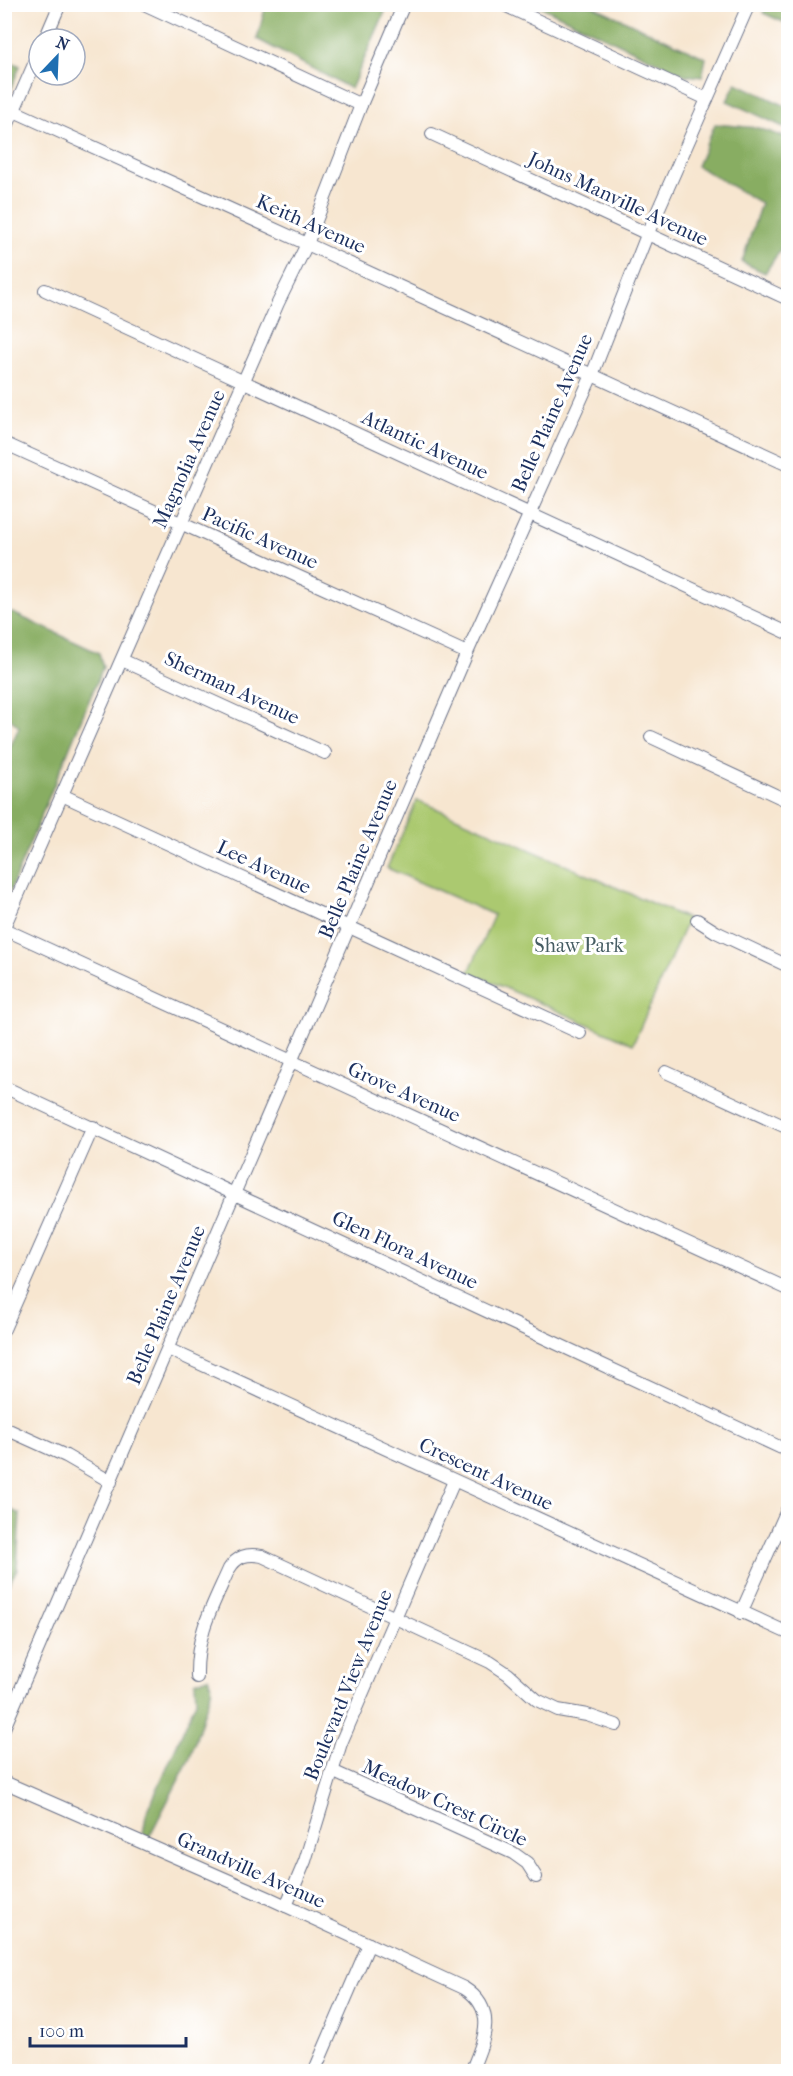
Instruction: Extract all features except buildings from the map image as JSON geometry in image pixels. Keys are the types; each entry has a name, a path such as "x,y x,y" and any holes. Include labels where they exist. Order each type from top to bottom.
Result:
{"street":[{"path":"50,27 60,4"},
{"path":"144,4 361,105"},
{"name":"Magnolia Avenue","path":"4,928 278,303 307,244 361,105 404,4"},
{"path":"502,4 707,99"},
{"name":"Belle Plaine Avenue","path":"4,1728 467,653 592,375 647,235 749,4"},
{"path":"4,133 27,81"},
{"name":"Keith Avenue","path":"14,111 789,465"},
{"name":"Johns Manville Avenue","path":"432,134 789,299"},
{"name":"Atlantic Avenue","path":"45,290 789,633"},
{"name":"Pacific Avenue","path":"4,443 467,653"},
{"name":"Sherman Avenue","path":"122,660 325,753"},
{"path":"651,737 789,801"},
{"name":"Lee Avenue","path":"62,795 580,1034"},
{"path":"697,920 716,932 789,966"},
{"name":"Grove Avenue","path":"4,928 291,1063 789,1289"},
{"path":"666,1072 789,1128"},
{"name":"Glen Flora Avenue","path":"4,1087 789,1451"},
{"path":"4,1329 93,1127"},
{"name":"Crescent Avenue","path":"168,1348 741,1613 789,1633"},
{"path":"4,1428 66,1456 111,1482"},
{"name":"Boulevard View Avenue","path":"286,1906 305,1861 332,1771 356,1706 454,1481"},
{"path":"741,1613 789,1508"},
{"path":"197,1677 197,1657 204,1626 229,1569 234,1561 252,1554 262,1556 490,1662 508,1674 537,1700 547,1705 616,1725"},
{"name":"Meadow Crest Circle","path":"332,1771 513,1853 527,1863 536,1877"},
{"name":"Grandville Avenue","path":"4,1782 286,1906 464,1988 478,2000 485,2014 484,2039 471,2072"},
{"path":"314,2072 369,1944"}],"green space":[{"path":"266,4 388,5 351,89 257,39"},
{"path":"537,5 591,5 706,58 702,77 685,75"},
{"path":"766,5 788,5 788,24 763,13"},
{"path":"5,59 20,66 5,103"},
{"path":"736,83 788,107 788,129 727,101"},
{"path":"715,124 758,128 788,138 788,238 765,273 742,262 761,203 697,166"},
{"path":"5,613 13,613 99,653 103,667 5,903 5,759 19,727 5,714"},
{"name":"Shaw Park","path":"417,800 688,919 633,1044 469,972 494,915 387,868"},
{"path":"5,1507 20,1514 17,1569 5,1591"},
{"path":"208,1677 212,1688 190,1758 149,1837 143,1834 146,1815 196,1701 195,1682"}]}
